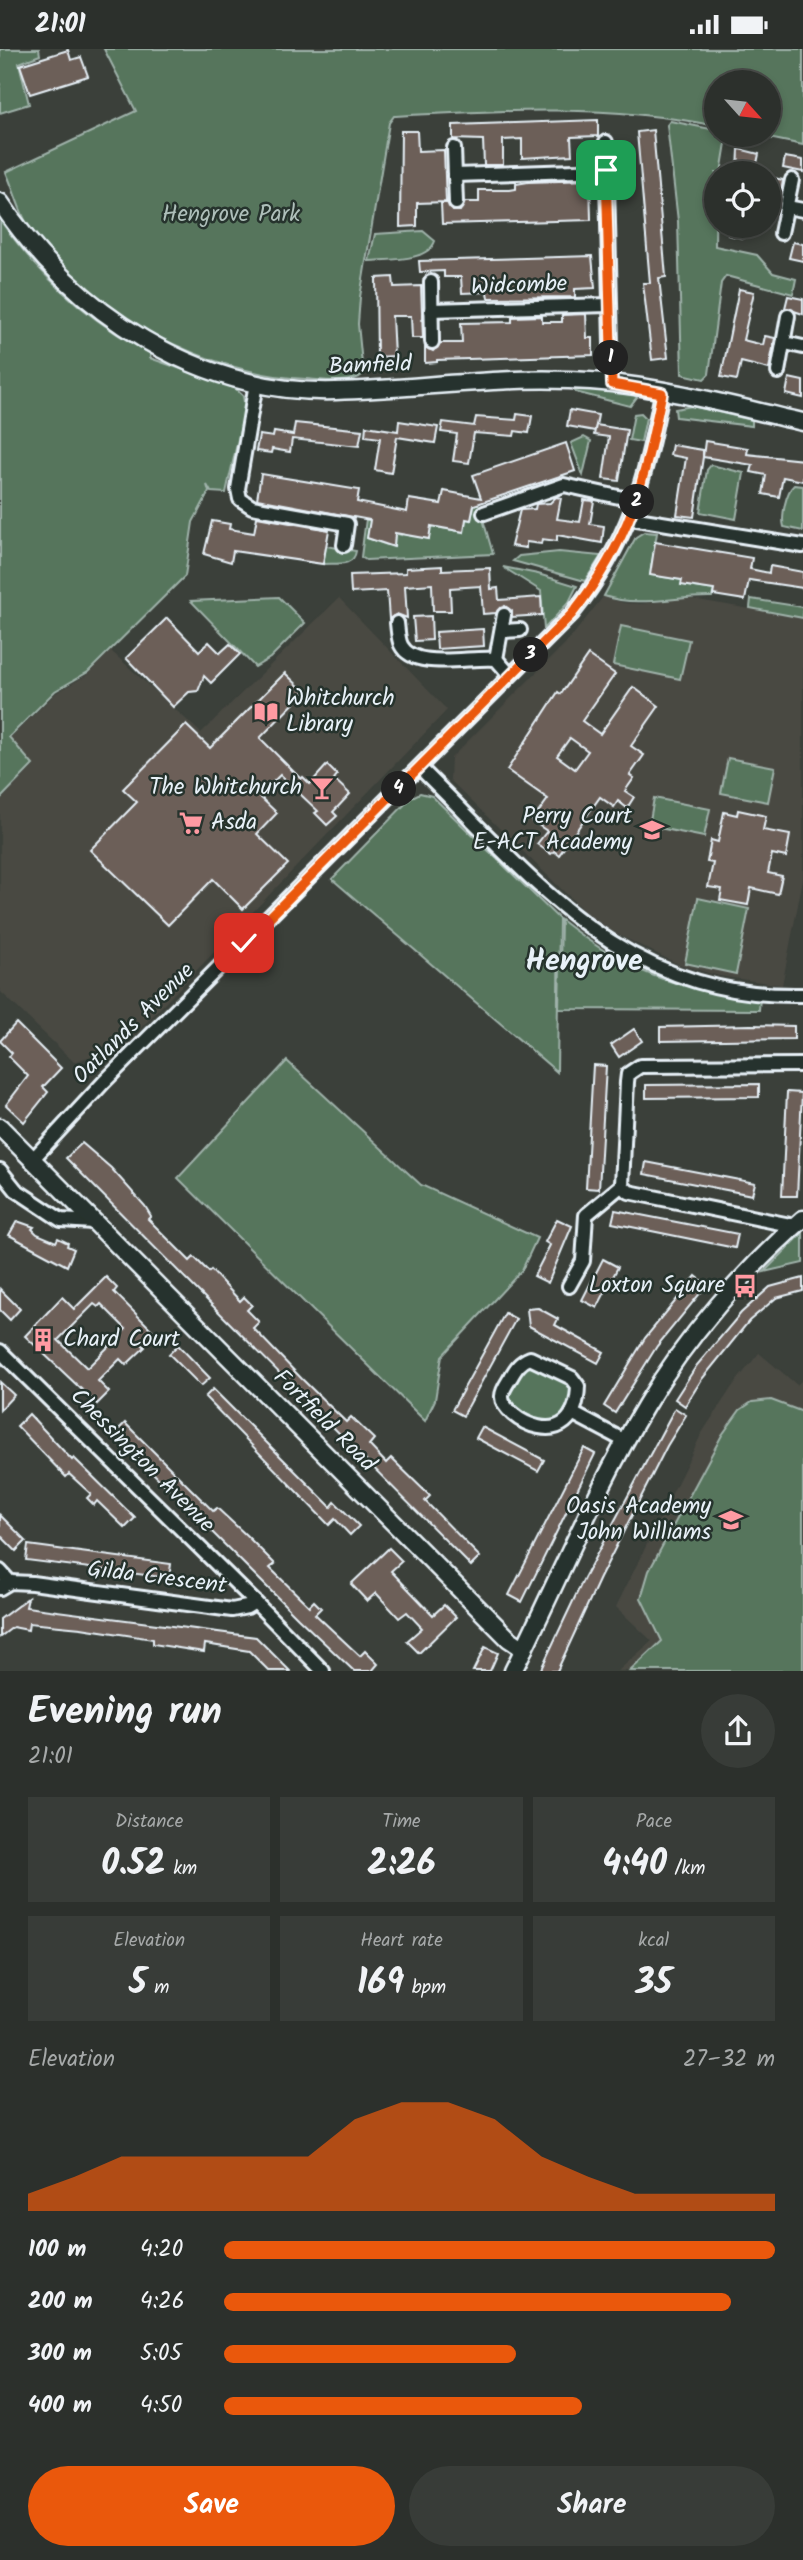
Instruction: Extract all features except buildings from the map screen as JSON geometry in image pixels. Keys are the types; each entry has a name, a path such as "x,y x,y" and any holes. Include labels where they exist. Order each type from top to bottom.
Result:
{"street":[{"path":"606,142 612,384"},
{"path":"454,148 456,203"},
{"path":"455,175 606,170"},
{"path":"781,233 792,180"},
{"name":"Bamfield","path":"0,202 26,241 64,281 112,319 170,353 256,383 334,391 528,379 612,384 803,422"},
{"path":"787,207 803,210"},
{"path":"431,282 432,342"},
{"name":"Widcombe","path":"431,310 609,305"},
{"path":"778,372 788,316"},
{"path":"785,343 803,347"},
{"path":"256,383 238,489 240,499 252,507 347,524 344,545"},
{"name":"Oatlands Avenue","path":"32,1161 104,1082 572,614 611,560 631,518 662,393"},
{"path":"484,513 564,485 637,501"},
{"path":"631,518 803,546"},
{"path":"496,659 504,615"},
{"path":"397,623 401,646 412,657 424,661 496,659"},
{"path":"503,631 520,630"},
{"path":"496,659 510,675"},
{"path":"420,768 568,914 609,942 646,963 688,978 747,993 803,995"},
{"path":"569,1286 583,1261 586,1215 622,1185 627,1083 633,1068 803,1065"},
{"name":"Fortfield Road","path":"0,1127 509,1639 524,1649"},
{"path":"0,1170 16,1190 61,1220 93,1222"},
{"path":"622,1185 629,1192 799,1223"},
{"path":"513,1671 625,1441 684,1348 735,1288 799,1223"},
{"name":"Chessington Avenue","path":"2,1357 255,1602"},
{"path":"530,1358 539,1360 572,1378 578,1386 572,1413 557,1429 550,1431 508,1411 501,1397 517,1366 530,1358"},
{"path":"572,1413 625,1441"},
{"path":"0,1571 5,1585"},
{"name":"Gilda Crescent","path":"5,1585 232,1610 255,1602 323,1671"}],"shaded area":[{"name":"Perry Court E-ACT Academy","path":"603,597 641,604 686,598 803,618 803,879 782,985 719,976 678,964 615,933 586,913 450,780 451,758 569,640"},
{"path":"339,598 447,710 118,1052 107,1056 97,1054 74,1062 0,991 0,801 34,766 10,738 56,693 87,675 111,651 201,733"},
{"name":"Oasis Academy John Williams","path":"759,1353 797,1385 803,1379 803,1671 618,1671 652,1641 616,1607 702,1433 732,1387"}],"green space":[{"path":"0,49 39,49 40,55 19,63 29,104 0,113"},
{"name":"Hengrove Park","path":"104,49 803,49 803,145 781,141 781,70 704,70 704,124 636,114 556,110 394,116 389,123 360,297 358,324 363,374 352,380 269,375 193,353 155,335 87,290 58,264 34,235 25,221 6,172 136,111"},
{"path":"670,121 704,128 704,147 725,147 723,161 704,161 704,238 715,238 715,246 757,255 773,273 796,279 793,294 726,276 721,283 709,374 704,379 682,374 678,221 667,125"},
{"path":"0,220 49,279 87,312 151,354 150,358 235,388 243,396 245,408 226,493 211,492 207,485 209,492 193,522 185,576 88,672 55,691 9,737 33,765 0,799"},
{"path":"423,231 435,241 424,253 407,258 369,261 375,234"},
{"path":"574,388 630,393 637,397 630,406 575,392"},
{"path":"692,406 752,420 752,426 676,417 675,409"},
{"path":"641,413 646,418 641,442 629,440 634,414"},
{"path":"584,437 591,441 583,475 571,443"},
{"path":"711,465 744,473 736,519 700,512 707,470"},
{"path":"794,485 803,486 803,531 784,527 785,505"},
{"path":"475,501 478,502 493,554 366,560 361,557 366,519 371,520 367,538 393,547 395,533 401,535 402,531 428,539 431,526 464,532 466,519 471,520"},
{"path":"644,532 657,533 650,575 682,580 682,585 714,590 712,597 630,601 604,596 636,537"},
{"path":"326,546 356,551 355,556 348,562 323,564"},
{"path":"559,552 601,556 585,581 513,561 519,556"},
{"path":"503,567 577,586 569,602 544,629 541,591"},
{"path":"279,597 305,623 270,658 255,667 191,601"},
{"path":"751,599 803,607 803,618 750,608"},
{"path":"621,626 689,640 680,679 613,665"},
{"path":"728,758 775,767 768,802 721,793"},
{"path":"420,793 432,796 559,919 557,1072 332,879 412,797"},
{"path":"654,798 710,809 704,837 649,826"},
{"path":"698,898 749,909 736,974 685,963"},
{"path":"561,920 631,966 677,984 760,997 759,1010 559,1009"},
{"path":"287,1061 421,1185 537,1238 522,1270 442,1356 435,1400 425,1421 178,1178"},
{"path":"803,1233 803,1263 764,1272"},
{"path":"536,1364 571,1383 573,1393 560,1419 543,1425 513,1409 507,1399 510,1387 520,1371"},
{"name":"Oasis Academy John Williams","path":"771,1400 803,1412 803,1671 630,1671 662,1641 641,1598 649,1571 722,1435 740,1410 752,1402"}],"place":[{"name":"Whitchurch Library","path":"266,712"},
{"name":"The Whitchurch","path":"322,788"},
{"name":"Asda","path":"191,823"},
{"name":"Perry Court E-ACT Academy","path":"652,830"},
{"name":"Loxton Square","path":"745,1286"},
{"name":"Chard Court","path":"43,1340"},
{"name":"Oasis Academy John Williams","path":"731,1520"}],"district":[{"name":"Hengrove","path":"584,962"}],"route":[{"path":"244,943 572,614 611,560 631,518 647,467 662,393 612,384 606,170"}]}
